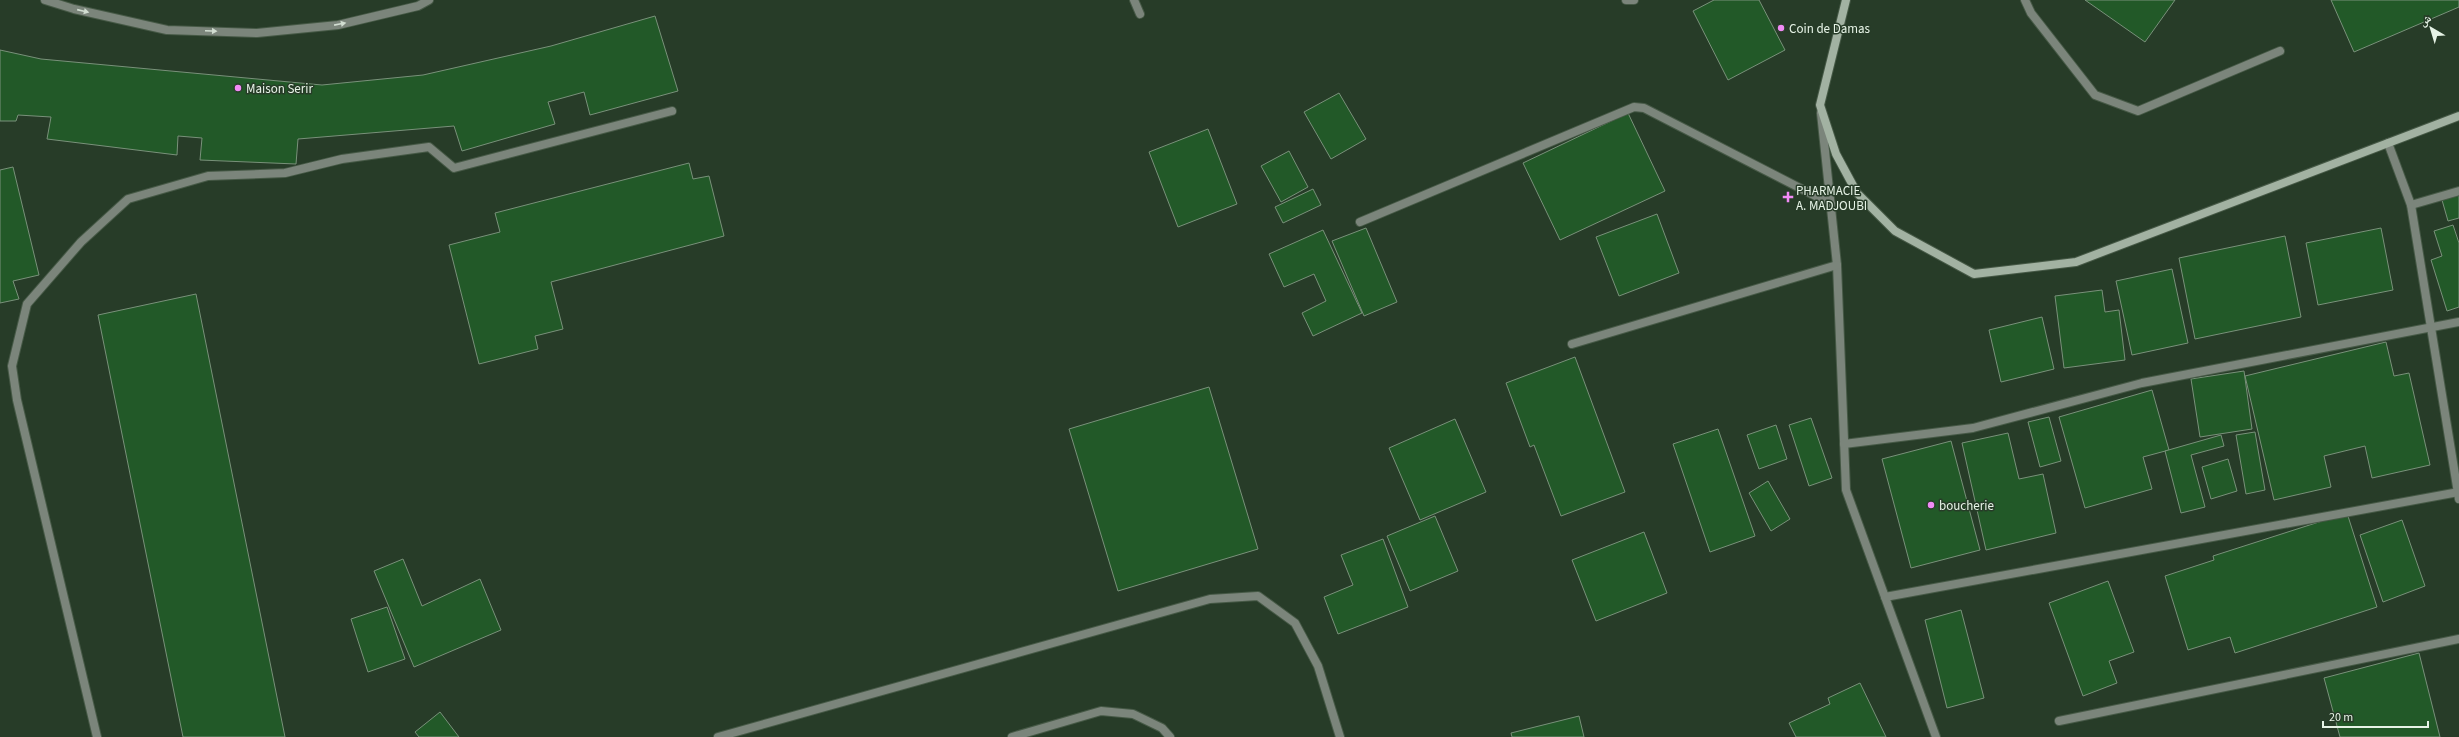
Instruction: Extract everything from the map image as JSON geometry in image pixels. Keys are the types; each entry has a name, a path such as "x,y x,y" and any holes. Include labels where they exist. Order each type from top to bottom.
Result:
{"main road":[{"path":"1846,0 1820,105 1836,154 1857,193 1895,231 1974,274 2076,262 2459,116"}],"street":[{"path":"46,0 74,10 168,30 257,33 338,25 418,6 429,0"},
{"path":"1134,0 1140,14"},
{"path":"1626,0 1634,0"},
{"path":"2025,0 2031,12 2095,94 2138,112 2280,52"},
{"path":"1820,105 1837,265 1846,490 1936,737"},
{"path":"1360,222 1634,107 1644,108 1831,204"},
{"path":"97,737 17,400 12,366 27,304 81,242 128,199 208,176 285,172 342,159 429,146 454,168 672,112"},
{"path":"1885,597 2459,494 2411,205 2388,143"},
{"path":"2411,205 2459,191"},
{"path":"1572,344 1837,265"},
{"path":"1844,444 1973,428 2142,384 2459,322"},
{"path":"718,737 1210,599 1258,596 1295,624 1318,666 1340,737"},
{"path":"2059,721 2459,639"},
{"path":"1014,737 1101,711 1133,714 1162,728 1170,737"}],"building":[{"path":"1714,0 1759,0 1785,50 1728,80 1693,11"},
{"path":"2085,0 2175,0 2145,42"},
{"path":"2331,0 2459,0 2459,7 2354,52"},
{"path":"655,16 678,91 590,115 584,92 548,102 555,124 462,151 454,126 298,139 296,164 200,160 202,138 178,136 177,155 47,139 51,117 18,115 16,121 0,121 0,50 41,59 322,85 423,75 551,46"},
{"path":"1339,93 1366,139 1331,159 1304,112"},
{"path":"1628,113 1665,191 1560,240 1523,163"},
{"path":"1208,129 1237,204 1178,227 1149,152"},
{"path":"1289,151 1308,187 1281,202 1261,166"},
{"path":"689,163 693,179 709,176 724,236 551,282 563,329 535,336 538,349 479,364 449,245 500,232 495,213"},
{"path":"13,167 39,275 13,281 19,299 0,303 0,170"},
{"path":"1313,189 1321,205 1283,223 1275,207"},
{"path":"2459,195 2459,218 2448,221 2442,200"},
{"path":"1657,214 1679,273 1619,296 1596,237"},
{"path":"2453,225 2459,243 2459,307 2447,311 2431,260 2442,256 2434,231"},
{"path":"1366,228 1397,302 1364,316 1332,241"},
{"path":"2381,228 2393,290 2318,305 2306,243"},
{"path":"1323,230 1362,313 1313,336 1302,313 1326,301 1314,274 1284,287 1269,254"},
{"path":"2285,236 2301,317 2195,339 2179,258"},
{"path":"2172,269 2188,343 2132,355 2116,281"},
{"path":"2102,290 2105,312 2119,310 2125,360 2064,368 2055,296"},
{"path":"196,294 285,737 183,737 98,315"},
{"path":"2042,317 2054,369 2001,382 1989,330"},
{"path":"2386,342 2394,376 2409,373 2430,465 2372,478 2365,446 2324,456 2331,487 2274,500 2245,376"},
{"path":"1575,357 1625,492 1561,516 1534,445 1530,447 1506,383"},
{"path":"2244,371 2252,429 2200,437 2191,379"},
{"path":"1209,387 1258,549 1118,591 1069,429"},
{"path":"2152,390 2169,450 2143,457 2152,489 2085,508 2059,417"},
{"path":"2049,417 2061,461 2040,467 2028,422"},
{"path":"1811,418 1832,478 1809,486 1789,425"},
{"path":"1455,419 1486,492 1420,520 1389,448"},
{"path":"1776,425 1787,459 1759,469 1747,435"},
{"path":"1718,429 1755,536 1710,552 1673,444"},
{"path":"2255,432 2265,490 2246,494 2236,435"},
{"path":"2008,433 2019,479 2043,474 2056,533 1986,550 1962,443"},
{"path":"2221,435 2224,446 2191,455 2205,507 2181,513 2165,451"},
{"name":"boucherie","path":"1951,441 1980,550 1911,568 1882,459"},
{"path":"2228,459 2237,491 2211,499 2202,467"},
{"path":"1768,481 1790,519 1771,531 1749,493"},
{"path":"2347,513 2377,607 2235,653 2230,637 2188,650 2165,576 2214,560 2213,556"},
{"path":"1435,516 1458,571 1410,591 1387,536"},
{"path":"2402,520 2425,586 2383,602 2360,535"},
{"path":"1644,532 1667,593 1596,621 1572,560"},
{"path":"1383,539 1408,607 1338,634 1324,597 1353,585 1341,555"},
{"path":"403,559 422,606 480,579 501,630 414,667 374,571"},
{"path":"2108,581 2134,652 2109,661 2117,683 2083,696 2049,603"},
{"path":"387,607 405,659 368,672 351,619"},
{"path":"1961,610 1984,698 1947,708 1925,620"},
{"path":"2419,653 2440,737 2340,737 2324,678"},
{"path":"1860,683 1886,737 1796,737 1789,723 1830,704 1828,698"},
{"path":"440,712 459,737 419,737 415,732"},
{"path":"1579,716 1584,737 1512,737 1511,733"}],"place":[{"name":"Coin de Damas","path":"1781,28"},
{"name":"Maison Serir","path":"238,88"},
{"name":"PHARMACIE A. MADJOUBI","path":"1788,197"},
{"name":"boucherie","path":"1931,505"}]}
